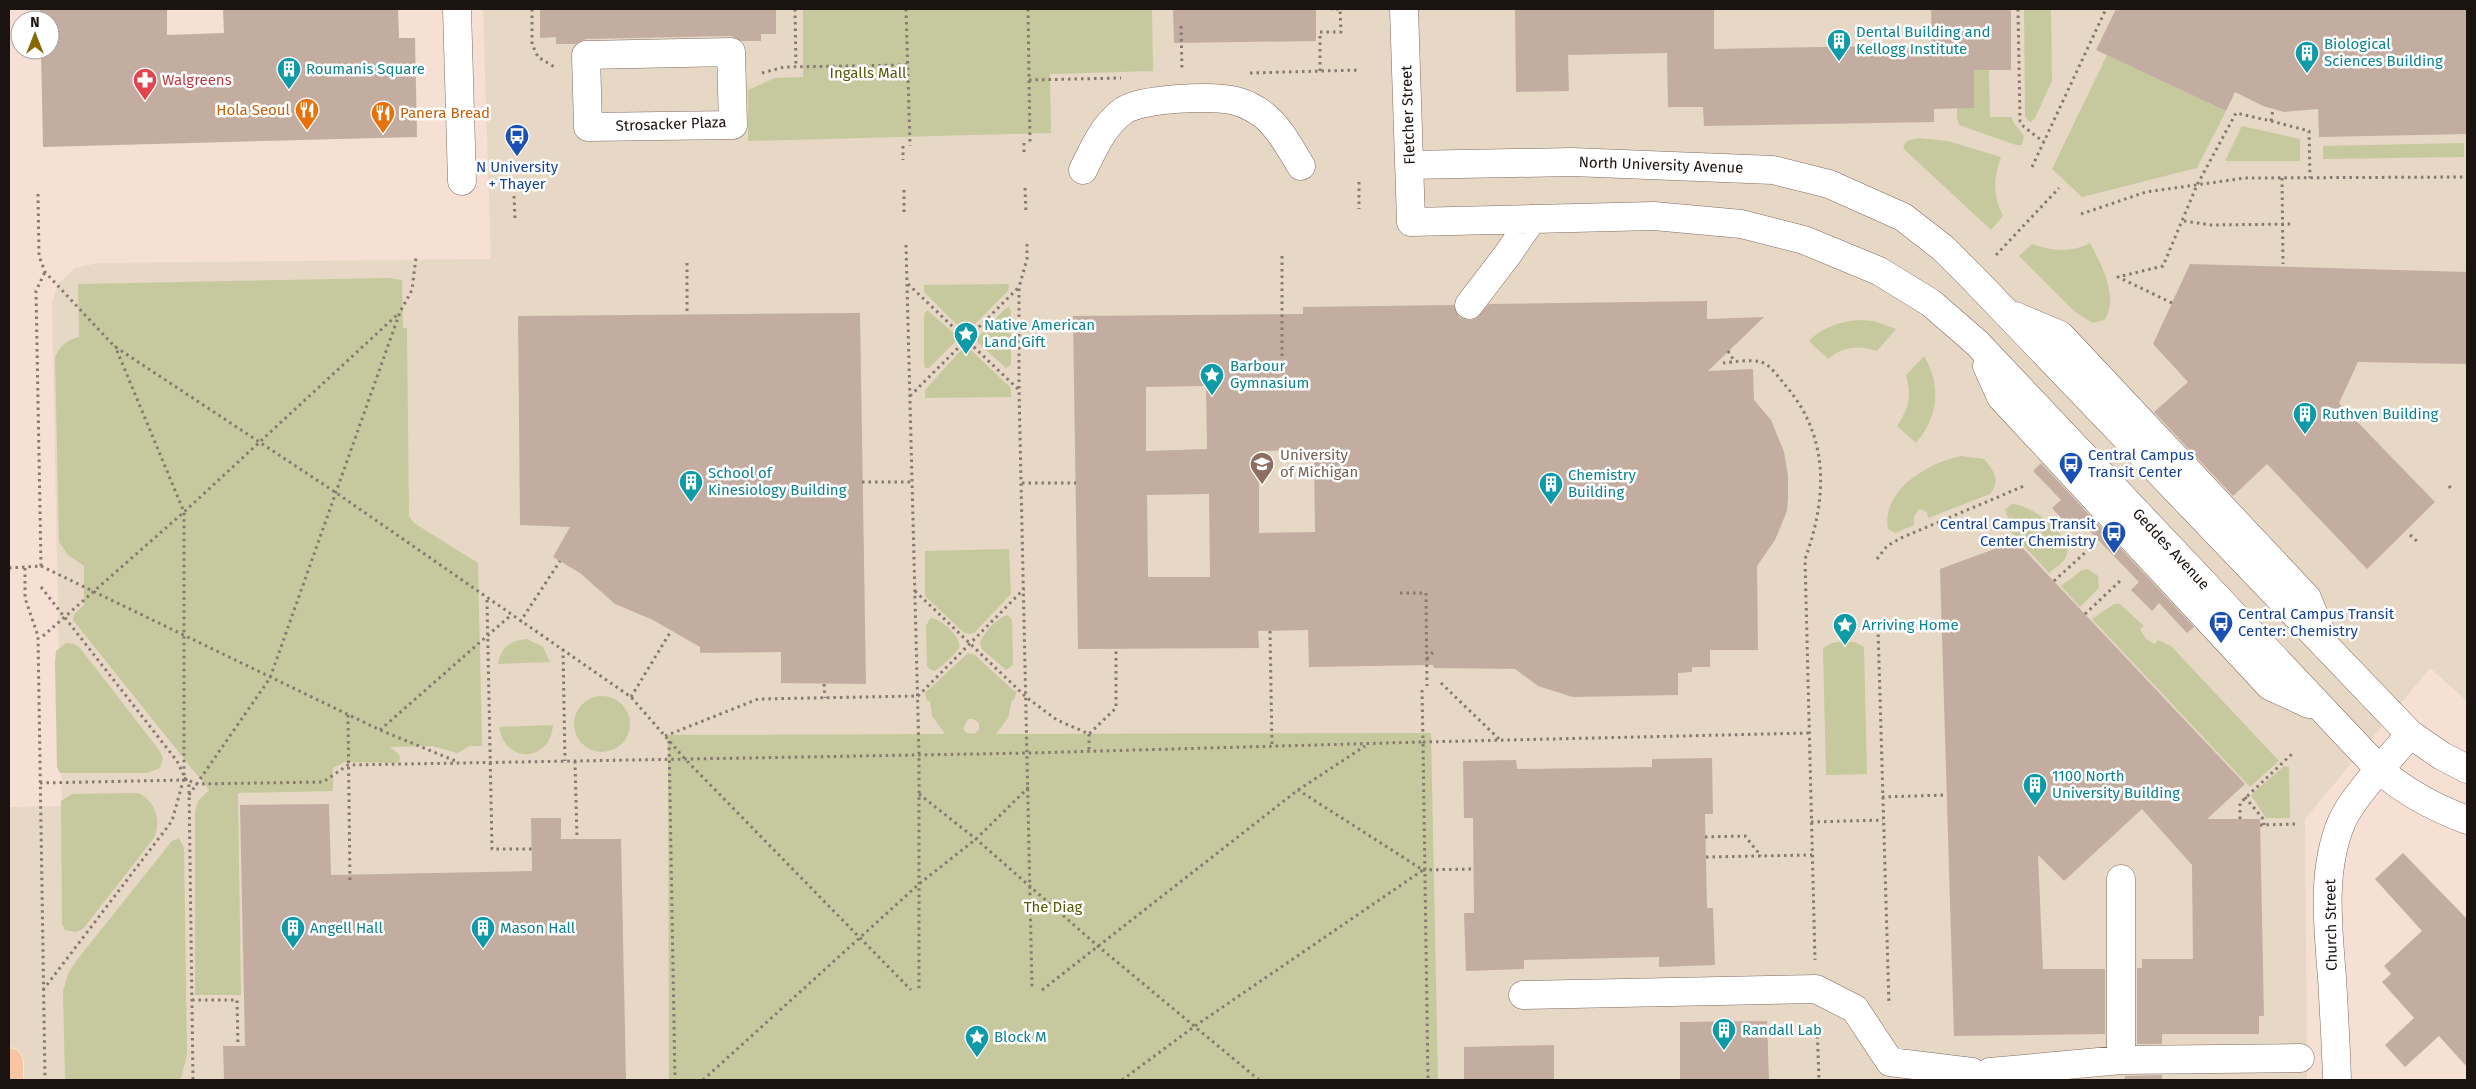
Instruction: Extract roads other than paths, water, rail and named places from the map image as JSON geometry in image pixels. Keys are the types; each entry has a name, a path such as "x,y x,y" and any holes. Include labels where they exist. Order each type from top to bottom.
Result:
{"main road":[{"path":"9,1062 9,1080"}],"street":[{"path":"457,9 462,181"},
{"name":"Fletcher Street","path":"1404,9 1411,222 1532,219"},
{"name":"Strosacker Plaza","path":"731,52 732,80 733,125 588,127 586,55 731,52"},
{"path":"1083,170 1101,133 1124,110 1142,102 1218,99 1236,101 1266,116 1278,130 1301,166"},
{"name":"North University Avenue","path":"1410,165 1572,162 1773,170 1829,184 1904,217 1943,248 2005,311 2410,734"},
{"name":"Geddes Avenue","path":"1532,219 1654,216 1741,224 1804,240 1879,271 1931,303 1977,343 2380,770 2401,788 2416,797 2467,820"},
{"path":"1470,305 1532,219"},
{"path":"2410,734 2442,756 2467,769"},
{"name":"Church Street","path":"2337,1080 2328,927 2331,858 2343,820 2353,803 2410,734"},
{"path":"2121,879 2121,1060"},
{"path":"1523,994 1816,989 1855,1009 1890,1062 1981,1072 2121,1060 2300,1058"}],"place":[{"name":"Dental Building and Kellogg Institute","path":"1839,62"},
{"name":"Biological Sciences Building","path":"2307,74"},
{"name":"Roumanis Square","path":"289,90"},
{"name":"Walgreens","path":"145,101"},
{"name":"Hola Seoul","path":"307,131"},
{"name":"Panera Bread","path":"383,134"},
{"name":"N University + Thayer","path":"517,157"},
{"name":"Native American Land Gift","path":"966,355"},
{"name":"Barbour Gymnasium","path":"1212,396"},
{"name":"Ruthven Building","path":"2305,435"},
{"name":"University of Michigan","path":"1262,485"},
{"name":"Central Campus Transit Center","path":"2071,485"},
{"name":"School of Kinesiology Building","path":"691,503"},
{"name":"Chemistry Building","path":"1551,505"},
{"name":"Central Campus Transit Center Chemistry","path":"2114,554"},
{"name":"Central Campus Transit Center: Chemistry","path":"2221,644"},
{"name":"Arriving Home","path":"1845,646"},
{"name":"1100 North University Building","path":"2035,806"},
{"name":"Angell Hall","path":"293,949"},
{"name":"Mason Hall","path":"483,949"},
{"name":"Randall Lab","path":"1724,1051"},
{"name":"Block M","path":"977,1058"}],"park label":[{"name":"Ingalls Mall","path":"868,73"},
{"name":"The Diag","path":"1053,907"}]}
